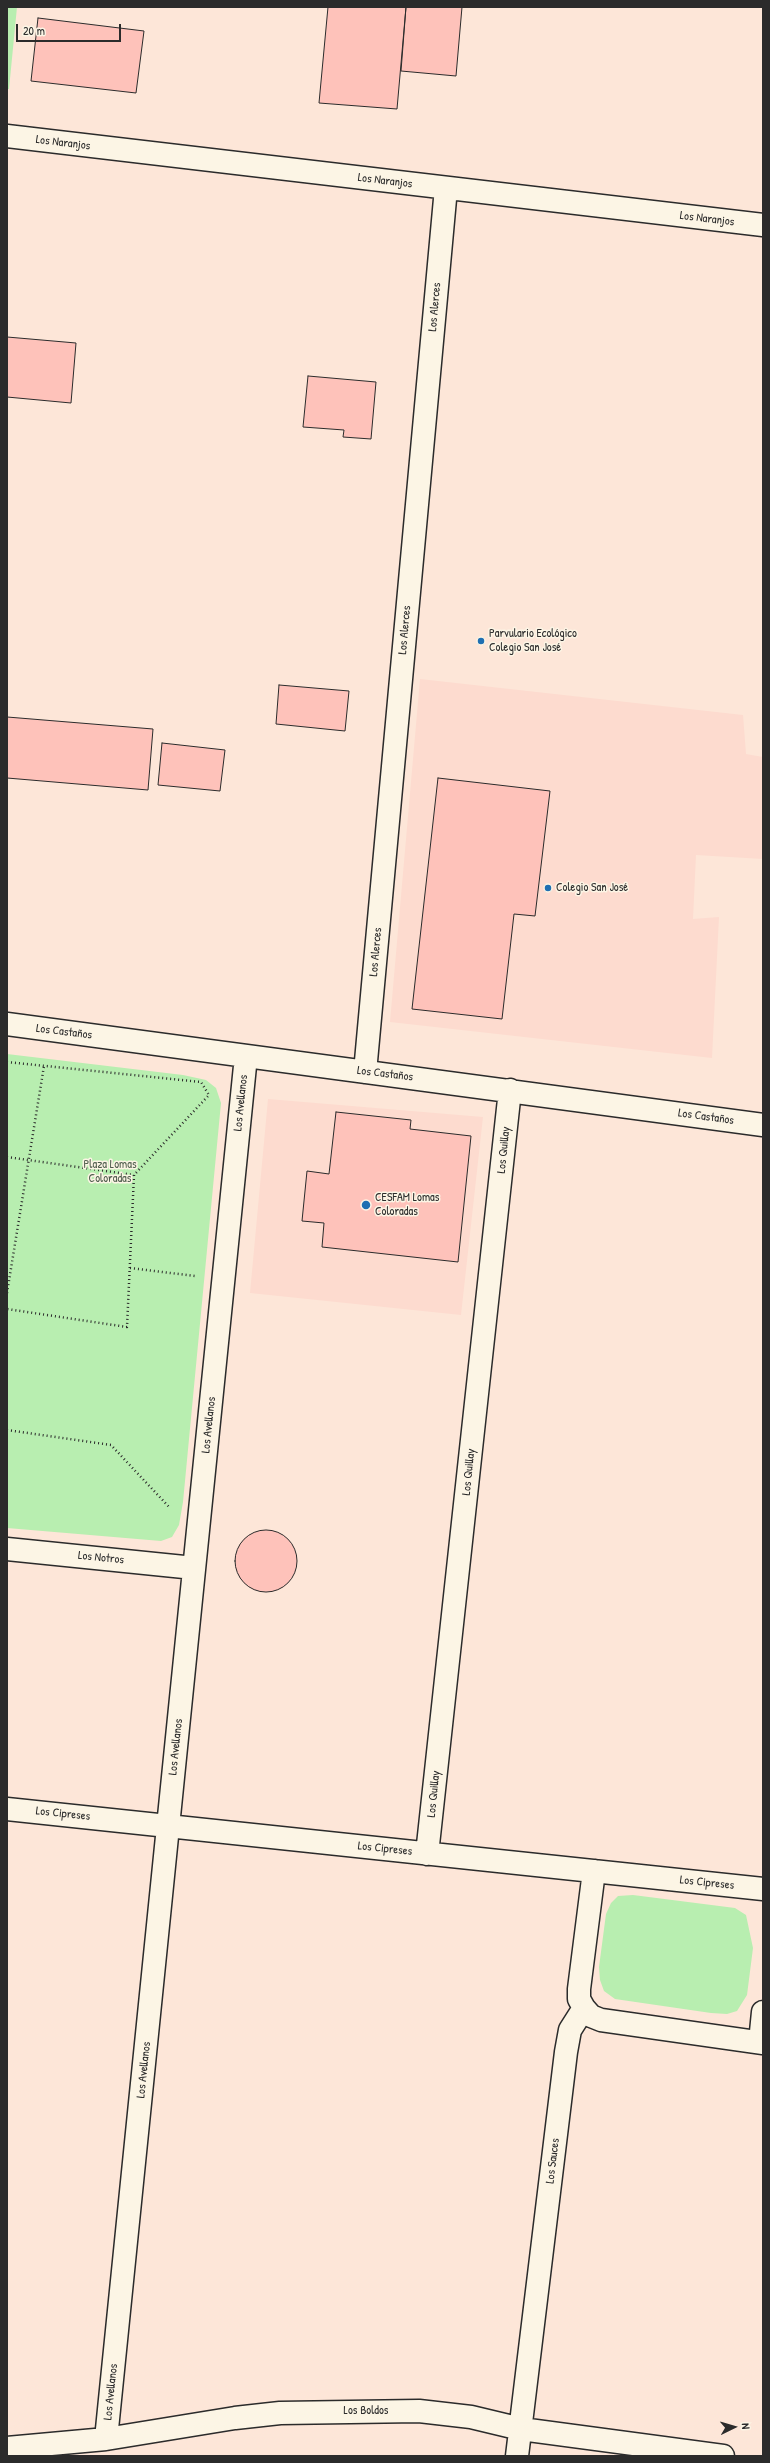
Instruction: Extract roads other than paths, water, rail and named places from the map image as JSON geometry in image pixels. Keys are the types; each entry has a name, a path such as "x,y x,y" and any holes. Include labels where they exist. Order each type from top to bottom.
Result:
{"street":[{"name":"Los Naranjos","path":"7,136 763,225"},
{"name":"Los Alerces","path":"365,1072 446,188"},
{"name":"Los Castaños","path":"7,1024 763,1125"},
{"name":"Los Avellanos","path":"106,2439 246,1056"},
{"name":"Los Quillay","path":"428,1854 510,1090"},
{"name":"Los Notros","path":"7,1549 194,1568"},
{"name":"Los Cipreses","path":"7,1808 763,1889"},
{"path":"594,1871 579,1989 579,1999 591,2016 601,2020 762,2042 763,2012"},
{"name":"Los Sauces","path":"517,2456 566,2052 570,2030 584,2008"},
{"name":"Los Boldos","path":"7,2448 106,2439 235,2418 321,2411 419,2411 451,2414 521,2429 723,2456"}],"place":[{"name":"Parvulario Ecológico Colegio San José","path":"481,641"},
{"name":"Colegio San José","path":"548,888"},
{"name":"CESFAM Lomas Coloradas","path":"366,1205"}],"park label":[{"name":"Plaza Lomas Coloradas","path":"110,1172"}]}
